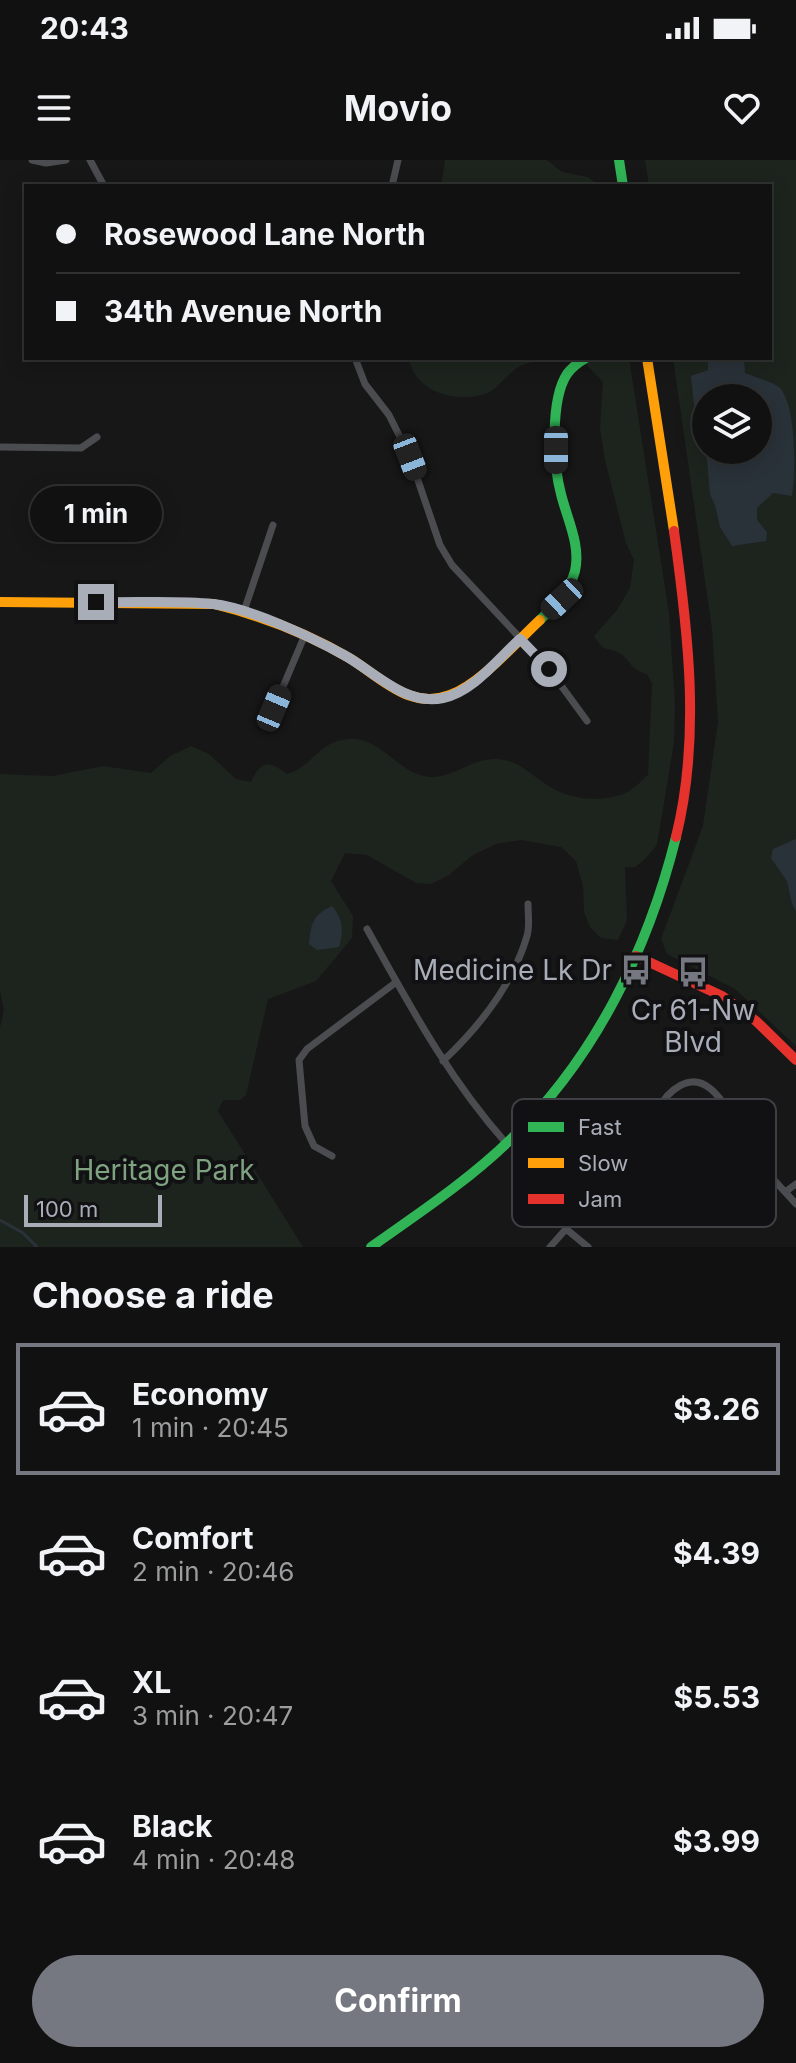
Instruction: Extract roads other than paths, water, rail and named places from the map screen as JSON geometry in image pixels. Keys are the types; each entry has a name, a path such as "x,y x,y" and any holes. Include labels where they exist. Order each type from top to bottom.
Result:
{"street":[{"path":"32,160 46,163 66,160"},
{"path":"90,160 103,184"},
{"path":"392,184 398,160"},
{"path":"619,160 623,184"},
{"path":"356,360 365,384 389,415 410,457 440,545 452,565 564,687 587,721"},
{"path":"0,602 214,604 244,611 343,654 412,697 444,698 471,684 562,599 571,586 576,571 576,541 558,483 556,450 561,385 567,374 584,360"},
{"path":"544,1099 577,1060 603,1021 636,956 674,843 689,751 684,615 647,360"},
{"path":"0,447 81,448 97,437"},
{"path":"244,611 273,525"},
{"path":"274,708 304,637"},
{"path":"443,1061 477,1026 511,973 528,933 528,904"},
{"path":"367,929 395,983 462,1091 506,1143"},
{"path":"636,956 722,996 756,1021 796,1060"},
{"path":"332,1156 314,1146 305,1126 299,1060 307,1049 395,983"},
{"path":"665,1099 675,1089 694,1082 703,1083 721,1099"},
{"path":"371,1247 458,1184 512,1136"},
{"path":"776,1182 796,1204"},
{"path":"785,1192 796,1184"},
{"path":"550,1247 566,1229 588,1247"}],"waterway":[{"path":"0,1220 23,1233 37,1247"}],"place":[{"name":"Medicine Lk Dr","path":"636,970"},
{"name":"Cr 61-Nw Blvd","path":"693,972"}],"park label":[{"name":"Heritage Park","path":"164,1170"}]}
